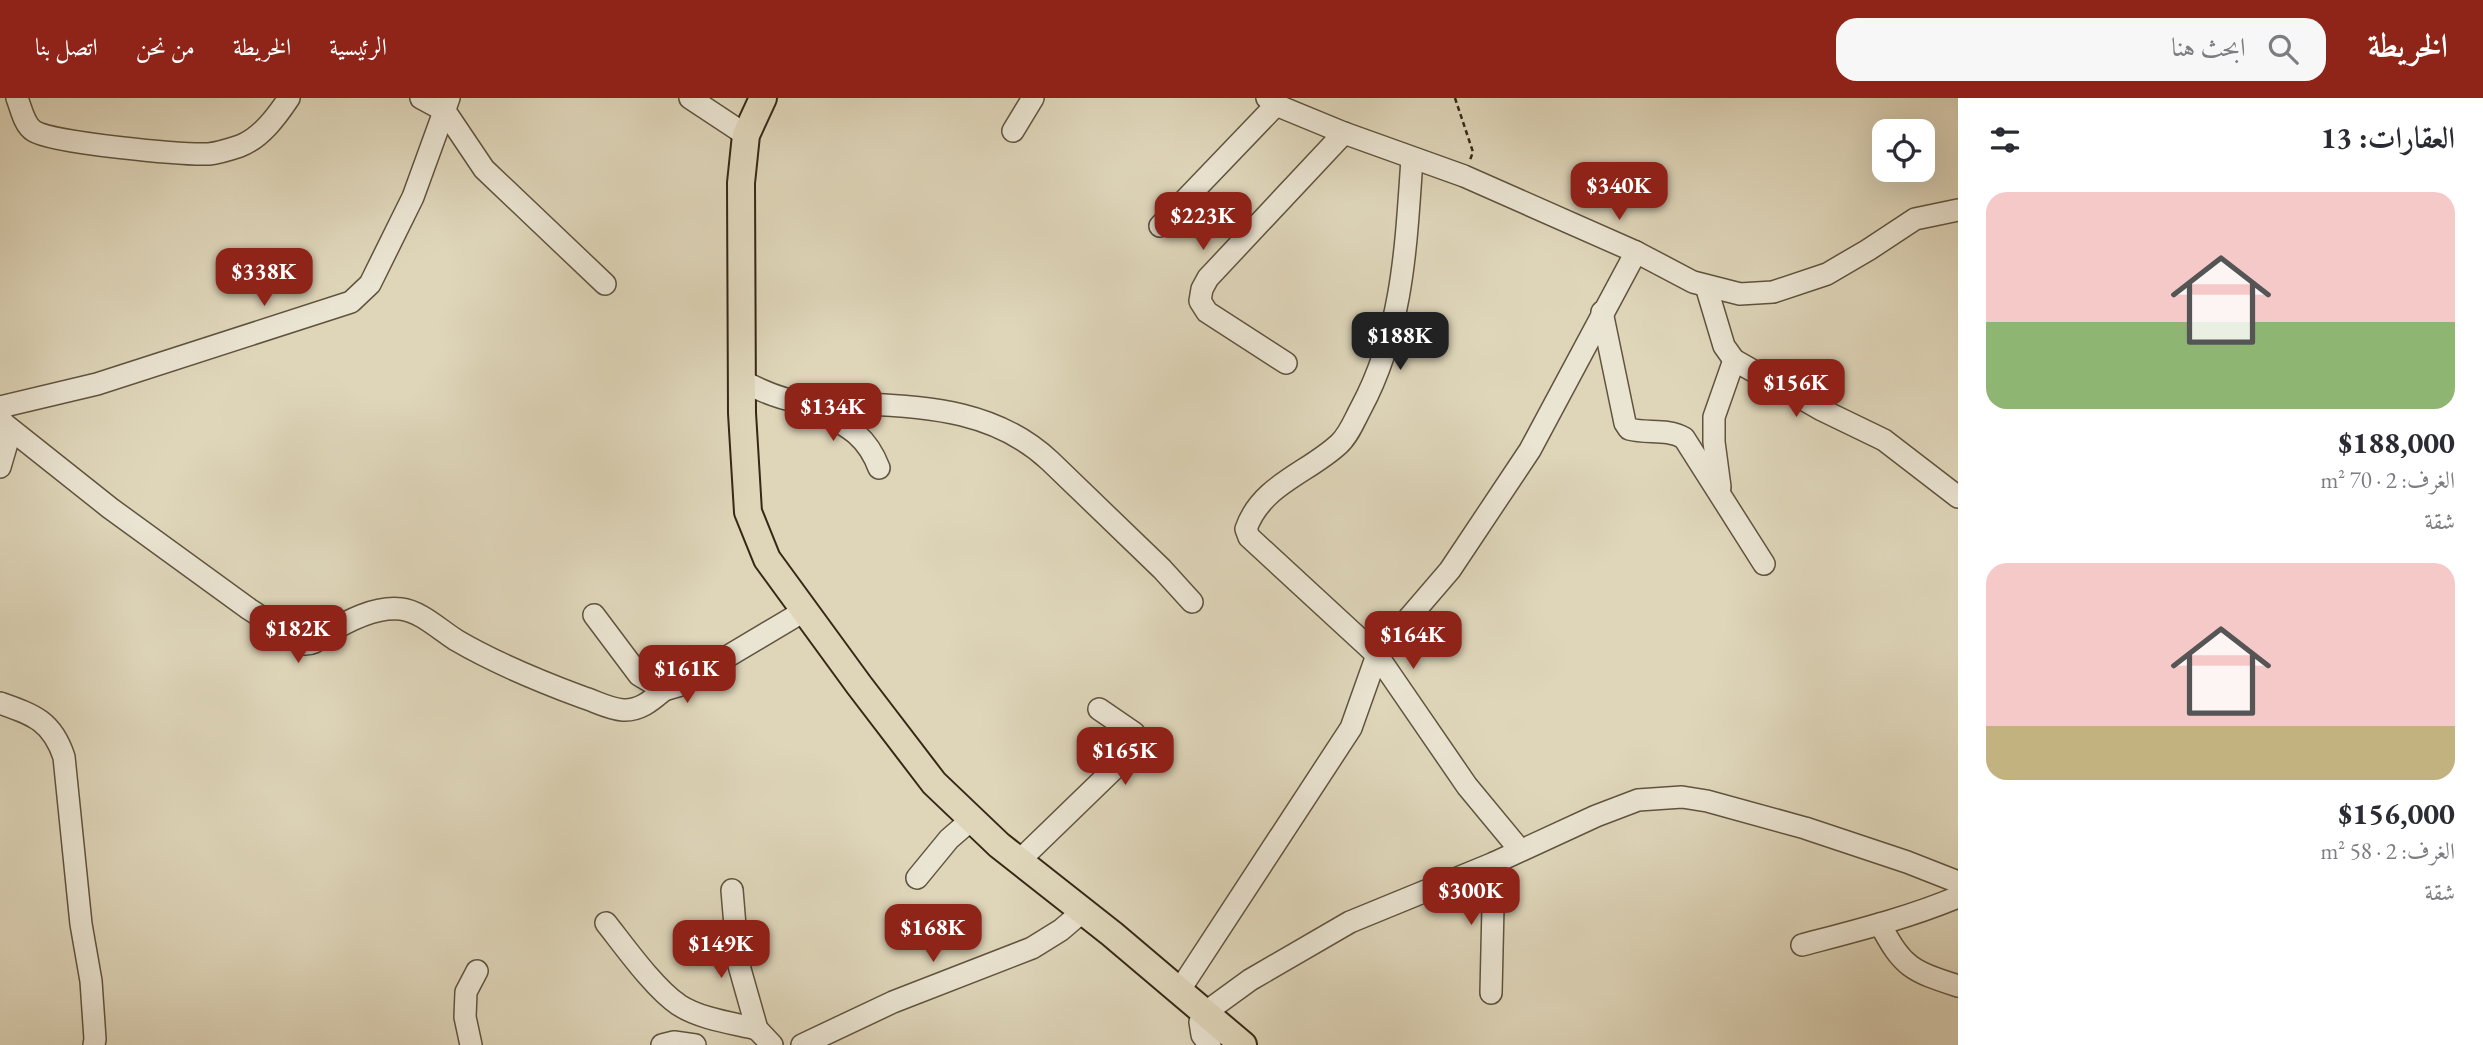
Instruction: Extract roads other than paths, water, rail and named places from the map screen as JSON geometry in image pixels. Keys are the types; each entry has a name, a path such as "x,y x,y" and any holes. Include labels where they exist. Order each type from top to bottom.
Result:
{"main road":[{"path":"762,98 746,135 741,183 741,381 743,462 748,512 767,559 803,611 934,783 971,820 1019,861 1243,1045"}],"street":[{"path":"17,98 27,123 33,130 47,136 137,149 209,154 242,145 275,120 289,98"},
{"path":"421,98 447,104 484,169 605,284"},
{"path":"690,98 746,135"},
{"path":"1013,131 1032,98"},
{"path":"1160,226 1272,101 1344,133 1464,176 1636,252 1693,282 1740,294 1773,292 1827,274 1915,219 1958,210"},
{"path":"1,415 351,302 370,284 413,197 447,104"},
{"path":"1286,363 1207,312 1200,302 1202,289 1208,278 1344,133"},
{"path":"1412,159 1405,252 1397,309 1387,349 1369,394 1340,443 1270,492 1246,529 1249,537 1377,655 1467,786 1520,850"},
{"path":"1179,991 1351,729 1377,655 1450,570 1530,450 1636,252"},
{"path":"1706,286 1724,346 1734,360 1822,410 1884,440 1958,497"},
{"path":"1602,312 1625,423 1629,429 1668,432 1684,438 1764,564"},
{"path":"1721,495 1714,442 1714,417 1734,360"},
{"path":"741,381 780,397 806,403 935,408 969,416 1009,431 1032,444 1162,569 1192,602"},
{"path":"806,403 855,431 864,440 879,468"},
{"path":"0,467 8,443 1,415"},
{"path":"1,415 110,508 249,609 303,644 317,642 357,617 381,611 410,611 496,661 556,687 624,710 646,706 664,690 678,686 803,611"},
{"path":"594,615 639,675 664,690"},
{"path":"0,704 46,723 59,743 64,757 81,924 91,981 96,1039 94,1045"},
{"path":"1019,861 1115,768 1135,743 1134,733 1099,709"},
{"path":"1210,1045 1202,1035 1200,1022 1206,1012 1250,980 1296,956 1350,922 1638,800 1682,797 1707,801 1805,828 1958,882"},
{"path":"917,878 950,839 971,820"},
{"path":"1491,993 1494,863"},
{"path":"732,890 738,962 757,1029 772,1045"},
{"path":"1802,945 1880,924 1958,897"},
{"path":"802,1045 893,1002 1032,948 1061,930 1082,912"},
{"path":"607,923 666,995 680,1006 698,1014 757,1029"},
{"path":"1880,924 1894,951 1905,964 1922,974 1958,986"},
{"path":"471,1045 465,1017 466,992 477,971"},
{"path":"662,1045 674,1042 695,1045"}]}
